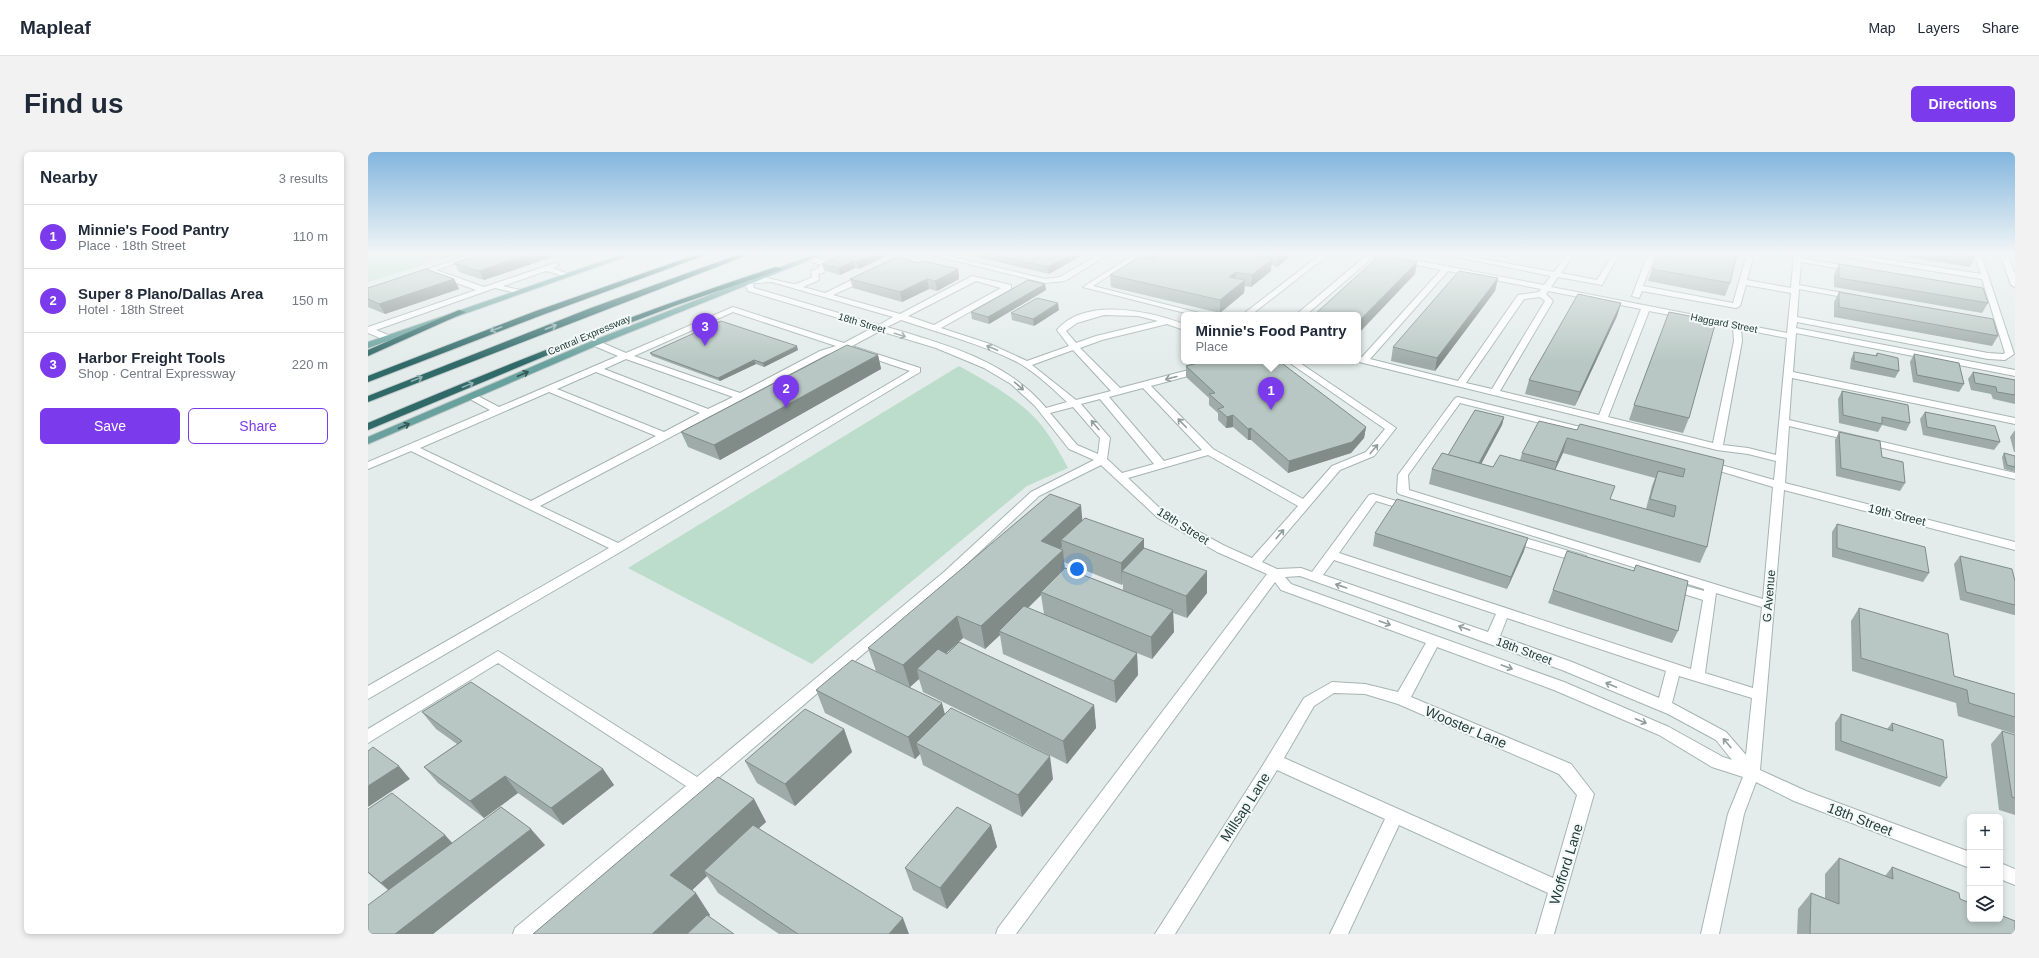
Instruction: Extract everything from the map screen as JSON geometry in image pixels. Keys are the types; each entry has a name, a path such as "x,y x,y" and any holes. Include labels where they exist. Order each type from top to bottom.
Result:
{"highway":[{"path":"368,379 602,290"},
{"name":"Central Expressway","path":"368,399 647,290"},
{"path":"368,427 581,339 716,290"},
{"path":"368,353 462,312"}],"main road":[{"path":"368,345 521,290"},
{"name":"Central Expressway","path":"368,441 595,343 725,290"}],"street":[{"path":"368,330 483,290"},
{"path":"511,290 517,292"},
{"name":"18th Street","path":"756,290 939,346 987,366 1014,382 1045,411 1073,447 1102,460 1162,516 1221,549 1275,573 1301,572 1492,639 1567,666 1664,706 1721,736 1752,773"},
{"name":"18th Street","path":"807,290 935,328 987,346 1026,364 1074,402 1105,438 1102,460"},
{"path":"825,296 837,290"},
{"path":"531,506 823,353 845,346 951,290"},
{"path":"935,328 1002,290"},
{"path":"1101,290 1191,312"},
{"path":"1250,312 1278,290"},
{"path":"1305,312 1330,290"},
{"path":"1426,290 1361,360 1717,447 1748,451 1781,459"},
{"path":"1633,304 1638,290"},
{"path":"1652,290 1736,306 1741,290"},
{"name":"G Avenue","path":"1710,934 1736,814 1752,773 1769,605 1792,333 1794,290"},
{"path":"1805,290 1863,298"},
{"path":"1792,319 1988,356 2004,357 2010,354 1997,322 1987,290"},
{"path":"1460,384 1521,297 1545,291 1549,301 1494,392"},
{"name":"Haggard Street","path":"1545,291 1633,304 1737,325 1792,333 2015,373"},
{"path":"1602,419 1646,307"},
{"path":"368,466 734,309 917,370 618,548 368,692"},
{"path":"1117,392 1074,347 1061,330 1067,325 1082,318 1116,311 1166,321 1181,326"},
{"path":"1026,364 1099,338 1166,321"},
{"path":"1717,447 1738,341 1737,325"},
{"path":"368,330 388,338"},
{"path":"595,343 626,356 740,396"},
{"path":"1254,564 1336,468 1370,454 1391,428 1295,364"},
{"path":"1045,411 1074,402 1211,367"},
{"path":"596,369 708,413"},
{"path":"1788,374 2015,422"},
{"path":"1145,385 1209,451 1305,505"},
{"path":"549,389 665,436"},
{"path":"1102,395 1162,466"},
{"path":"471,396 499,411"},
{"path":"1600,434 1458,400 1403,475 1403,492 1710,592"},
{"path":"1784,422 2015,476"},
{"path":"413,448 618,548"},
{"path":"1121,477 1209,451"},
{"path":"522,934 948,575 1034,494 1102,460"},
{"name":"19th Street","path":"1695,461 1778,485 2015,546"},
{"path":"1315,577 1374,497 1418,510"},
{"path":"1448,519 1710,592 1769,605"},
{"path":"1331,555 1674,669 1760,695"},
{"path":"1005,934 1275,573"},
{"name":"18th Street","path":"1275,573 1286,587 1559,686 1664,731 1718,762 1752,773 1800,796 1967,859"},
{"path":"1697,676 1710,592"},
{"path":"1492,639 1503,612"},
{"path":"1402,699 1434,640"},
{"path":"368,737 498,656 698,786"},
{"path":"1664,706 1674,669"},
{"name":"Wooster Lane","path":"1332,687 1365,689 1402,699 1565,769 1586,794"},
{"name":"Millsap Lane","path":"1164,934 1309,702 1332,687"},
{"path":"1274,760 1558,889"},
{"name":"Wofford Lane","path":"1545,934 1586,794"},
{"path":"1339,934 1395,816"},
{"path":"2003,872 2015,877"}],"green space":[{"path":"959,366 994,386 1028,411 1048,435 1068,468 1027,486 812,664 628,568"}],"building":[{"path":"368,290 420,290 379,304 368,299"},
{"path":"1009,290 1034,290 988,317 971,312"},
{"path":"1178,290 1232,290 1220,300"},
{"path":"1341,290 1389,290 1361,319 1361,312 1317,312"},
{"path":"1442,290 1488,290 1437,358 1393,347"},
{"path":"1913,290 1984,290 1988,303"},
{"path":"1839,292 1993,319 1998,336 1839,307"},
{"path":"1578,294 1621,303 1580,392 1529,380"},
{"path":"1037,298 1058,303 1033,319 1011,313"},
{"path":"1669,312 1716,321 1689,418 1634,405"},
{"path":"721,321 797,346 763,363 754,360 718,378 650,353"},
{"path":"847,345 878,355 714,445 681,432"},
{"path":"1854,352 1877,356 1877,353 1898,358 1899,371 1854,361"},
{"path":"1914,354 1959,363 1964,384 1917,375"},
{"path":"1194,364 1283,364 1366,427 1352,442 1289,461 1251,428 1248,429 1233,415 1227,417 1218,409 1224,407 1209,394 1215,393 1186,366"},
{"path":"1973,372 2015,380 2015,395 1997,392 1996,387 1975,383"},
{"path":"1842,391 1908,405 1910,423 1882,417 1882,424 1843,415"},
{"path":"1475,410 1504,417 1479,463 1448,455"},
{"path":"1925,412 1995,426 2000,442 1927,427"},
{"path":"1539,421 1577,430 1580,424 1724,460 1707,547 1432,469 1442,453 1493,467 1500,455 1615,486 1610,499 1674,517 1676,506 1650,499 1658,471 1683,477 1685,469 1567,438 1557,462 1522,453"},
{"path":"1839,432 1880,441 1882,457 1903,462 1905,483 1841,468"},
{"path":"2004,453 2015,456 2015,467 2007,465"},
{"path":"1050,494 1081,505 1041,541 1063,550 981,626 957,616 903,665 868,648"},
{"path":"1397,499 1528,538 1511,577 1375,533"},
{"path":"1085,518 1144,539 1121,563 1061,540"},
{"path":"1837,524 1925,547 1929,573 1837,548"},
{"path":"1144,548 1207,571 1186,596 1122,571"},
{"path":"1567,551 1634,571 1636,565 1688,581 1678,631 1553,590"},
{"path":"1960,556 2012,569 2015,581 2015,605 1966,592"},
{"path":"1065,568 1173,610 1151,637 1041,592"},
{"path":"1024,606 1137,653 1114,681 999,631"},
{"path":"1859,608 1948,634 1954,676 2015,694 2015,717 1969,703 1967,690 1861,658"},
{"path":"959,642 1094,705 1063,741 917,669 938,649 947,654"},
{"path":"852,660 942,703 908,737 816,690"},
{"path":"471,682 603,769 551,808 505,776 470,801 424,767 462,741 422,712"},
{"path":"951,708 1050,756 1018,795 916,743"},
{"path":"805,709 844,729 785,784 745,761"},
{"path":"1841,714 1893,731 1892,723 1943,740 1947,778 1841,741"},
{"path":"2002,731 2015,735 2015,798 2012,797"},
{"path":"373,747 399,766 368,786 368,751"},
{"path":"718,777 754,799 670,875 696,893 652,934 533,934"},
{"path":"392,793 445,835 381,883 368,872 368,809"},
{"path":"501,807 531,829 395,934 368,934 368,905"},
{"path":"957,807 991,825 940,888 905,868"},
{"path":"753,825 903,918 889,934 798,934 704,871"},
{"path":"1839,858 1893,879 1892,867 1959,893 1960,899 1967,902 1967,922 2003,922 2003,916 2015,921 2015,934 1810,934 1811,893 1839,904"},
{"path":"707,915 734,934 687,934"}],"place":[{"name":"Harbor Freight Tools","path":"705,346"},
{"name":"Super 8 Plano/Dallas Area","path":"786,408"},
{"name":"Minnie's Food Pantry","path":"1271,410"}]}
